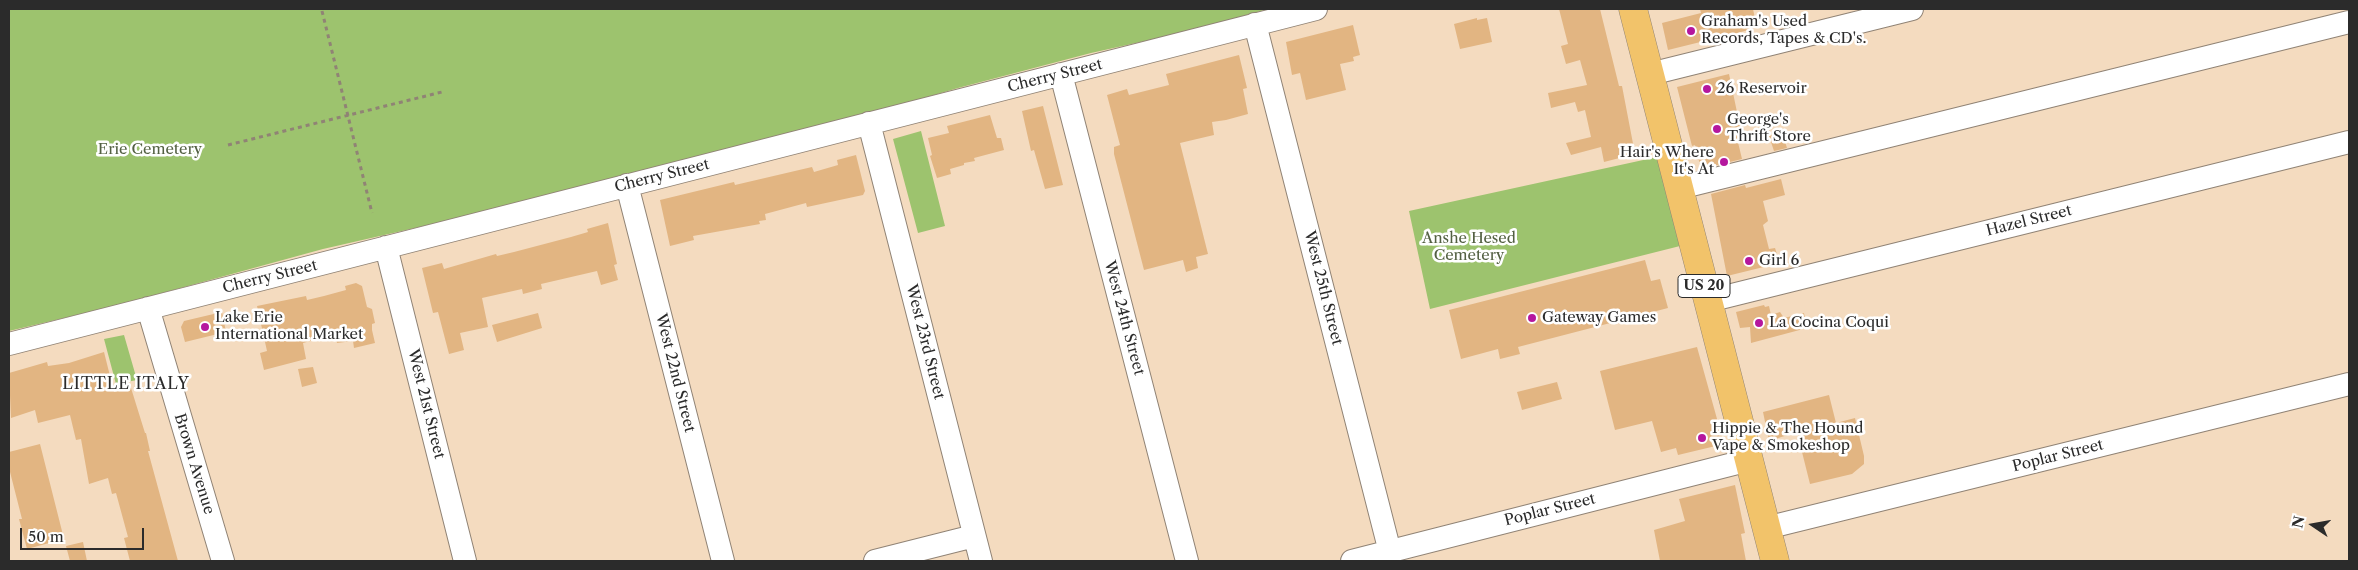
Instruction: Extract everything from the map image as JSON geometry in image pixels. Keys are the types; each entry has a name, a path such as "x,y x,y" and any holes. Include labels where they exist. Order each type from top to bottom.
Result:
{"main road":[{"name":"US 20","path":"1633,9 1775,561"}],"street":[{"name":"Cherry Street","path":"9,344 1316,9"},
{"path":"1650,74 1912,9"},
{"path":"1679,188 2349,22"},
{"name":"West 25th Street","path":"1255,24 1390,552"},
{"name":"West 24th Street","path":"1061,74 1187,561"},
{"name":"West 23rd Street","path":"869,123 981,561"},
{"name":"Hazel Street","path":"1708,300 2349,142"},
{"name":"West 22nd Street","path":"627,185 723,561"},
{"name":"West 21st Street","path":"386,247 465,561"},
{"name":"Brown Avenue","path":"148,308 223,561"},
{"name":"Poplar Street","path":"1766,528 2349,384"},
{"name":"Poplar Street","path":"1352,561 1749,460"},
{"path":"876,561 974,536"}],"path":[{"path":"322,11 372,213"},
{"path":"228,144 442,92"}],"green space":[{"name":"Erie Cemetery","path":"9,9 1268,9 1190,31 1091,53 897,106 485,212 323,249 115,306 9,331"},
{"path":"921,131 945,226 918,233 893,139"},
{"name":"Anshe Hesed Cemetery","path":"1657,157 1680,246 1430,309 1409,211"},
{"path":"124,335 137,380 116,384 104,339"}],"building":[{"path":"1559,9 1600,9 1619,86 1622,86 1635,154 1604,162 1601,147 1571,155 1566,143 1591,137 1585,110 1578,112 1575,102 1551,108 1548,93 1587,85 1580,60 1566,64 1561,46 1568,44"},
{"path":"1700,9 1753,9 1757,28 1668,50 1662,23 1701,13"},
{"path":"1477,18 1477,20 1487,18 1492,42 1460,49 1454,24"},
{"path":"1353,25 1360,55 1353,57 1354,61 1340,64 1346,90 1306,100 1300,73 1292,75 1286,42"},
{"path":"1239,55 1247,88 1243,89 1248,114 1212,122 1214,135 1180,143 1208,254 1196,257 1198,268 1186,272 1183,260 1144,270 1114,154 1114,147 1120,145 1107,95 1127,89 1129,95 1169,85 1166,74"},
{"path":"1729,74 1737,112 1739,112 1744,132 1736,134 1742,159 1701,169 1695,145 1692,146 1677,87"},
{"path":"1043,106 1063,185 1045,189 1034,150 1031,151 1022,111"},
{"path":"990,115 997,138 1001,138 1004,150 974,158 975,161 950,169 951,174 937,178 930,156 932,155 928,138 949,133 947,126"},
{"path":"1782,132 1787,148 1774,151 1769,136"},
{"path":"856,155 865,191 863,195 807,207 806,203 765,214 766,220 759,221 760,224 693,236 694,240 670,246 660,200 734,182 735,185 812,167 814,172 838,165 837,160"},
{"path":"1781,179 1785,195 1763,201 1768,221 1763,225 1769,249 1775,248 1780,263 1727,276 1711,194 1745,185 1746,188"},
{"path":"608,223 617,264 614,265 618,280 601,285 597,271 541,284 542,289 523,294 522,289 482,298 488,327 460,333 464,350 449,354 438,312 433,313 422,268 442,263 444,269 496,254 497,256 571,237 588,232 587,229"},
{"path":"1645,260 1651,281 1660,279 1668,308 1518,347 1520,354 1500,359 1498,349 1461,359 1449,310"},
{"path":"356,283 362,286 367,307 372,309 375,323 372,324 372,330 375,343 354,348 353,341 337,343 335,334 303,343 306,359 264,370 260,353 267,351 257,306 306,296 307,300 346,290 345,286"},
{"path":"1764,305 1765,307 1769,306 1771,315 1780,312 1784,318 1804,313 1807,328 1751,343 1750,327 1740,328 1736,312"},
{"path":"222,312 226,332 185,342 181,327 184,321"},
{"path":"538,313 542,328 497,342 492,325"},
{"path":"1697,347 1724,444 1678,455 1676,448 1661,452 1652,421 1615,430 1600,371"},
{"path":"104,352 114,392 131,388 146,433 150,451 148,451 178,561 130,561 124,538 128,537 116,493 112,494 108,478 89,484 81,439 76,440 70,415 38,423 35,410 11,418 9,373 47,362 48,366 69,363"},
{"path":"313,367 317,383 302,387 298,369"},
{"path":"1557,382 1562,399 1522,410 1517,392"},
{"path":"1829,395 1836,423 1855,418 1864,456 1864,464 1852,474 1810,484 1797,432 1769,441 1763,412"},
{"path":"40,444 64,539 27,549 19,519 22,519 9,468 9,452"},
{"path":"1735,485 1745,533 1741,534 1746,561 1660,561 1654,530 1685,521 1679,499"},
{"path":"83,542 87,561 70,561 66,546"}],"place":[{"name":"Graham's Used Records, Tapes & CD's.","path":"1691,31"},
{"name":"26 Reservoir","path":"1707,89"},
{"name":"George's Thrift Store","path":"1717,129"},
{"name":"Hair's Where It's At","path":"1724,162"},
{"name":"Girl 6","path":"1749,261"},
{"name":"Gateway Games","path":"1532,318"},
{"name":"La Cocina Coqui","path":"1759,323"},
{"name":"Lake Erie International Market","path":"205,327"},
{"name":"Hippie & The Hound Vape & Smokeshop","path":"1702,438"}],"district":[{"name":"LITTLE ITALY","path":"126,384"}]}
